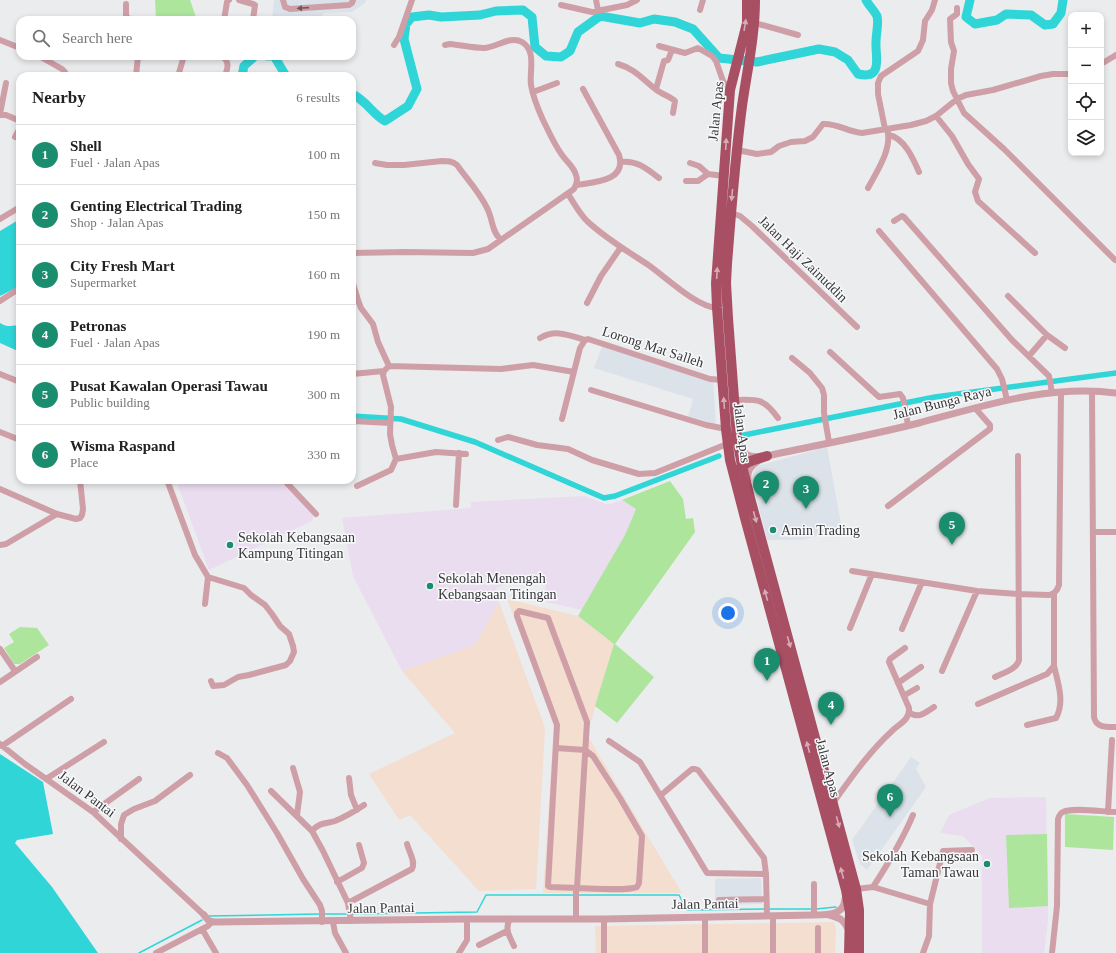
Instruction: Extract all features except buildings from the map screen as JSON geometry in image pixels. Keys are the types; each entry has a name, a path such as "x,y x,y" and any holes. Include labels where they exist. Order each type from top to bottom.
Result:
{"highway":[{"name":"Jalan Apas","path":"747,0 745,52 746,73 737,150 726,276 737,438 750,498 833,803 851,890 849,953"},
{"name":"Jalan Apas","path":"755,0 755,23 745,52 734,72 730,90 717,269 717,308 726,429 736,483 851,890 859,910 859,953"},
{"path":"727,128 730,126 734,105 743,101"},
{"path":"720,347 724,348 727,345 725,325 728,318"},
{"path":"736,483 738,471 742,466 746,463 772,455"}],"street":[{"path":"225,16 227,2 229,0"},
{"path":"239,0 255,5 254,16"},
{"path":"284,0 285,7 290,9 349,5 352,4 353,0"},
{"path":"394,45 399,37 412,0"},
{"path":"596,0 598,10"},
{"path":"561,5 588,12 627,5 637,0"},
{"path":"700,10 703,0"},
{"path":"868,188 878,171 886,149 887,131 878,94 878,83 881,76 918,51 923,40 925,21 932,10 935,0"},
{"path":"126,4 127,16"},
{"path":"957,8 957,14 950,19 951,42 954,51 950,77 952,87 964,113 1004,149 1115,260"},
{"path":"755,23 798,35"},
{"path":"0,40 16,46"},
{"path":"445,45 450,44 484,48 516,40 522,42 530,50 531,84 533,92 549,134 563,157 575,170 577,185"},
{"path":"659,46 685,53 698,48 712,56 716,61 723,81 730,90"},
{"path":"656,89 664,61 668,60 672,50"},
{"path":"1104,62 1116,55"},
{"path":"46,60 65,72"},
{"path":"136,72 138,60"},
{"path":"179,72 183,60"},
{"path":"226,72 227,60"},
{"path":"618,64 632,69 656,89 674,99 674,113"},
{"path":"737,150 757,154 771,152 779,146 791,142 805,141 813,137 823,124 829,124 862,133 887,131 926,121 936,116 957,99 966,95 993,90 1040,76 1068,74"},
{"path":"6,83 0,114 16,120"},
{"path":"533,92 556,83"},
{"path":"356,253 473,253 488,249 568,194 577,185 610,178 616,174 620,168 621,162 619,155 583,88"},
{"path":"936,116 952,136 968,164 978,175 979,179 975,192 978,201 1035,253"},
{"path":"887,131 900,140 914,161 919,172"},
{"path":"375,163 393,166 442,161 453,162 457,165 485,203 495,234 500,240"},
{"path":"621,162 633,162 644,167 659,178"},
{"path":"690,163 699,166 708,174 724,176"},
{"path":"686,180 698,181 708,174"},
{"path":"568,194 587,221 691,297 710,308 717,308"},
{"path":"1,216 16,209"},
{"name":"Jalan Haji Zainuddin","path":"731,213 740,216 752,226 857,327"},
{"path":"894,221 899,216 904,217 1012,340 1049,376 1052,393"},
{"path":"879,232 997,369 1003,382 1007,400"},
{"path":"587,303 601,276 621,247"},
{"path":"0,301 16,291"},
{"path":"356,294 359,304 373,324 378,342 389,366"},
{"path":"1008,296 1047,335 1065,348"},
{"path":"540,338 548,334 555,333 585,340"},
{"path":"1029,356 1047,335"},
{"name":"Lorong Mat Salleh","path":"562,419 580,348 585,340 591,340 710,379 722,380"},
{"path":"830,352 878,397 900,394 905,407 908,425"},
{"path":"792,358 810,373 822,388 824,395 824,413 829,442"},
{"path":"356,374 384,371 389,366 501,368 533,365 574,372"},
{"path":"357,486 391,470 396,460 392,445 390,422 391,407 384,382 384,371"},
{"path":"0,374 16,380"},
{"path":"592,390 706,425 726,429"},
{"path":"1092,391 1094,717 1095,721 1101,726 1116,727"},
{"name":"Jalan Bunga Raya","path":"772,455 908,425 1007,400 1061,392 1092,391 1116,393"},
{"path":"1026,725 1056,718 1058,714 1060,697 1054,666 1054,594 1059,585 1061,392"},
{"path":"734,400 760,401 770,406 778,418"},
{"path":"888,506 990,429 990,425 974,408"},
{"path":"356,421 390,422"},
{"path":"0,432 16,438"},
{"path":"498,440 508,437 537,445 568,449 592,460 639,474 655,473 728,444"},
{"path":"737,438 741,450 750,457 772,455"},
{"path":"396,460 436,452 466,454"},
{"path":"456,505 459,453"},
{"path":"750,498 748,475 750,468 755,463 772,455"},
{"path":"995,677 1018,664 1018,456"},
{"path":"0,489 57,514 76,520 80,518 83,509 80,484"},
{"path":"169,484 195,555 208,577 205,604"},
{"path":"288,484 316,514"},
{"path":"0,545 6,544 57,514"},
{"path":"1094,532 1116,532"},
{"path":"852,571 977,591 1018,594 1054,594"},
{"path":"850,628 872,574"},
{"path":"208,577 244,588 265,605 280,626 289,634 294,646 294,652 290,661 280,667 238,677 224,685 213,686 211,681"},
{"path":"902,628 922,582"},
{"path":"942,671 977,591"},
{"path":"556,748 585,750 593,756 639,830 642,836 642,842 639,883 637,887 629,889 577,890 548,886 557,726 517,616 519,611 544,616 551,622 587,722 585,750 577,890 576,901 576,920"},
{"path":"0,648 15,671"},
{"path":"833,803 864,761 892,731 908,718 910,713 905,696 889,662 890,659 905,648"},
{"path":"0,682 37,657"},
{"path":"978,704 1047,674 1054,666"},
{"path":"898,683 921,667"},
{"path":"905,696 916,688"},
{"path":"1,745 70,699"},
{"path":"910,713 917,716 934,707"},
{"path":"1108,812 1112,740"},
{"path":"609,741 640,762 707,873 766,874"},
{"path":"46,779 104,742"},
{"name":"Jalan Pantai","path":"1,745 46,779 94,812 121,839 208,919 322,920 333,922 351,919 576,920 814,913 829,915"},
{"path":"218,753 227,758 247,785 285,846 303,879 320,905 322,920"},
{"path":"293,768 300,792 297,815"},
{"path":"661,795 692,769 698,770 764,858 766,874 766,902 769,915 773,953"},
{"path":"121,839 121,824 124,815 134,809 155,801 190,775"},
{"path":"349,778 351,795 357,810"},
{"path":"94,812 140,779"},
{"path":"271,791 312,831 349,906 351,919"},
{"path":"312,831 316,826 334,821 364,805"},
{"path":"1052,953 1057,906 1058,819 1061,813 1071,810 1116,812"},
{"path":"874,887 904,836 913,815"},
{"path":"349,906 412,869 414,866 407,844"},
{"path":"337,882 362,868 364,863 359,845"},
{"path":"923,953 929,936 930,904 943,850 972,850"},
{"path":"814,884 814,913"},
{"path":"829,915 841,911 851,890 874,887 930,904"},
{"path":"719,900 766,902"},
{"path":"829,915 843,920 850,933"},
{"path":"705,917 705,953"},
{"path":"156,953 208,926 208,919"},
{"path":"459,953 467,940 467,919"},
{"path":"510,919 507,931 514,946"},
{"path":"604,919 604,953"},
{"path":"333,922 335,933 346,953"},
{"path":"818,928 818,953"},
{"path":"202,929 216,953"},
{"path":"479,945 507,931"}],"shaded area":[{"path":"274,0 366,0 366,2 352,12 324,13 321,16 272,16"},
{"path":"604,341 713,377 716,426 688,417 693,399 594,368"},
{"path":"827,447 842,529 802,540 767,540 752,480 753,473 757,466"},
{"name":"Sekolah Kebangsaan Kampung Titingan","path":"177,484 286,484 314,515 312,521 209,570"},
{"name":"Sekolah Menengah Kebangsaan Titingan","path":"585,496 605,504 622,500 636,509 625,535 582,610 546,602 545,582 509,583 496,588 500,599 498,599 499,602 475,645 402,671 353,576 342,518 471,508 471,502"},
{"path":"507,599 578,616 614,644 587,735 682,893 543,893 554,724"},
{"path":"499,602 545,728 536,889 479,891 410,815 399,820 369,774 455,733 402,671 475,645"},
{"path":"911,757 920,763 916,769 926,787 867,870 860,864 852,840"},
{"path":"1046,797 1048,920 1044,953 982,953 982,856 963,836 940,833 949,815 990,798"},
{"path":"761,878 762,904 715,905 715,879"},
{"path":"834,922 836,930 835,953 596,953 595,926"}],"green space":[{"path":"155,0 190,0 196,16 156,16"},
{"path":"670,481 683,499 686,519 693,518 695,532 615,644 654,677 617,723 595,706 614,644 578,616 625,535 636,509 622,500"},
{"path":"20,627 37,628 49,645 20,664 14,664 4,648 14,642 9,634"},
{"path":"1065,814 1114,817 1113,850 1065,847"},
{"path":"1047,834 1048,906 1009,908 1006,835"}],"water":[{"path":"16,221 16,288 0,296 0,231"},
{"path":"0,323 6,326 16,326 16,350 0,343"},
{"path":"0,754 43,782 53,834 17,840 15,843 52,887 98,953 0,953"}],"waterway":[{"path":"356,96 376,115 385,121 408,106 417,89 404,39 406,24 412,17 429,15 441,17 480,15 496,11 523,10 532,17 535,47 546,56 561,57 570,51 578,32 600,16 640,23 654,19 675,22 693,29 719,58 757,62 819,49 835,52 848,60 858,74 872,74 875,70 877,60 876,42 878,22 877,16 866,0"},
{"path":"970,0 966,17 975,24 997,20 1006,14 1031,15 1045,25 1053,24 1061,13 1063,0"},
{"path":"243,72 244,66 251,60"},
{"path":"276,60 284,72"},
{"path":"744,435 935,397 1116,373"},
{"path":"356,416 401,419 475,442 604,498 615,496 719,456"},
{"path":"351,914 477,912 486,895 573,895"},
{"path":"577,895 679,895 687,910 764,909"},
{"path":"816,909 836,907"},
{"path":"768,909 812,909"},
{"path":"209,916 319,914"},
{"path":"323,914 347,914"},
{"path":"139,953 202,920"}],"place":[{"name":"Genting Electrical Trading","path":"766,504"},
{"name":"City Fresh Mart","path":"806,509"},
{"name":"Amin Trading","path":"773,530"},
{"name":"Sekolah Kebangsaan Kampung Titingan","path":"230,545"},
{"name":"Pusat Kawalan Operasi Tawau","path":"952,545"},
{"name":"Sekolah Menengah Kebangsaan Titingan","path":"430,586"},
{"name":"Shell","path":"767,681"},
{"name":"Petronas","path":"831,725"},
{"name":"Wisma Raspand","path":"890,817"},
{"name":"Sekolah Kebangsaan Taman Tawau","path":"987,864"}]}
